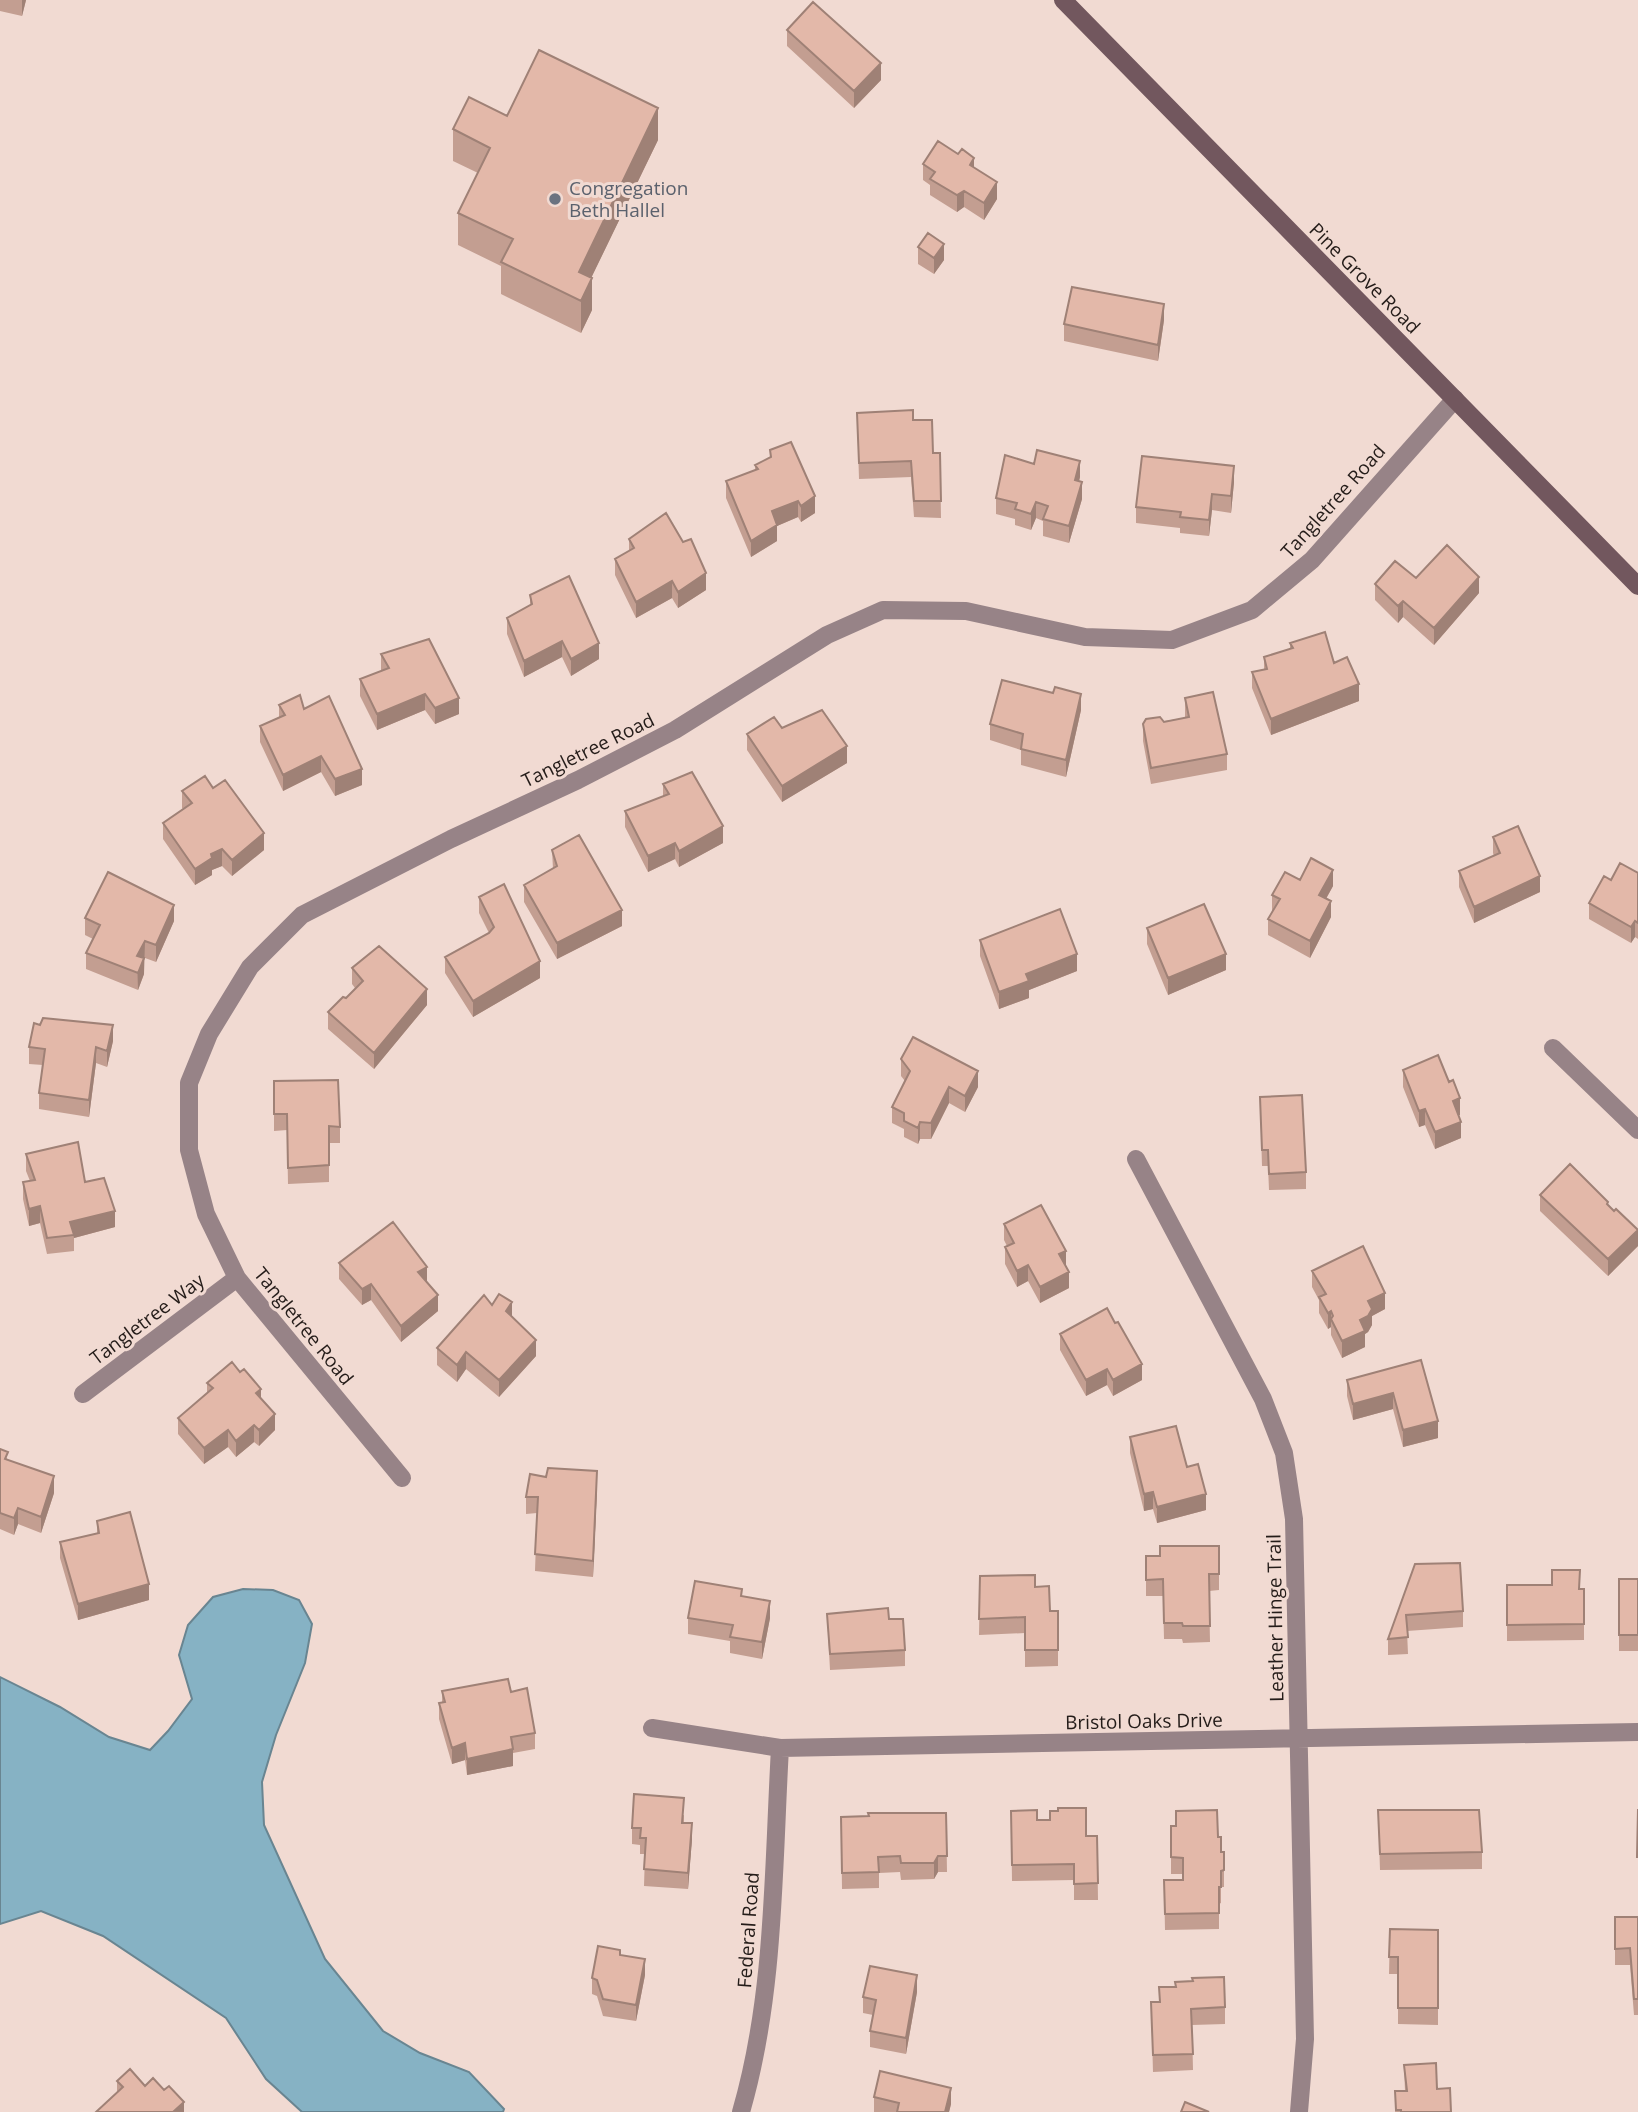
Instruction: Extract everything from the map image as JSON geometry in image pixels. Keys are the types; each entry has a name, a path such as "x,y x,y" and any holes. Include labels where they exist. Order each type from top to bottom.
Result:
{"main road":[{"name":"Pine Grove Road","path":"1063,0 1638,586"}],"street":[{"name":"Tangletree Road","path":"402,1478 237,1278 206,1214 189,1150 189,1083 209,1034 250,967 302,915 676,730 827,635 883,610 966,611 1085,637 1172,640 1251,610 1312,561 1455,399"},
{"path":"1553,1048 1638,1130"},
{"name":"Leather Hinge Trail","path":"1136,1159 1262,1399 1284,1453 1294,1519 1305,2039 1299,2112"},
{"name":"Tangletree Way","path":"83,1394 237,1278"},
{"name":"Bristol Oaks Drive","path":"652,1728 780,1748 1638,1732"},
{"name":"Federal Road","path":"741,2112 754,2068 766,1991 780,1748"}],"water":[{"path":"243,1589 273,1590 299,1600 312,1624 305,1663 276,1735 262,1782 264,1825 325,1959 383,2031 420,2053 469,2072 504,2109 503,2112 302,2112 266,2079 226,2018 103,1936 41,1911 0,1924 0,1677 60,1707 109,1737 150,1750 192,1699 179,1655 188,1625 213,1597"}],"building":[{"path":"813,2 881,63 854,91 787,30"},
{"path":"539,50 658,108 579,272 592,278 581,301 501,262 513,239 458,213 490,148 453,129 469,97 507,116"},
{"path":"938,141 958,154 962,149 974,158 970,165 997,182 984,203 964,191 957,195 930,179 935,172 923,164"},
{"path":"928,233 944,244 934,258 918,247"},
{"path":"1072,287 1164,304 1158,345 1064,324"},
{"path":"913,410 913,420 932,420 933,453 940,453 941,501 914,501 911,461 859,463 857,413"},
{"path":"791,442 815,496 801,506 798,501 772,511 777,525 751,541 726,481 758,469 755,465 771,457 770,450"},
{"path":"1037,450 1080,461 1075,480 1082,482 1069,526 1043,519 1048,506 1036,502 1031,514 1015,509 1017,503 996,498 1005,455 1034,464"},
{"path":"1142,456 1234,466 1231,496 1212,494 1209,520 1180,517 1181,512 1136,507"},
{"path":"666,513 683,542 691,539 706,573 678,592 672,581 636,602 615,559 634,548 629,539"},
{"path":"1447,545 1479,577 1434,628 1403,601 1398,606 1375,584 1395,561 1416,578"},
{"path":"569,576 599,643 571,659 562,641 524,661 507,618 532,604 530,595"},
{"path":"1325,632 1334,663 1347,657 1359,684 1271,719 1252,672 1267,669 1264,657 1293,648 1290,643"},
{"path":"429,639 459,698 435,708 425,694 377,714 360,679 389,668 381,654"},
{"path":"1002,680 1053,693 1055,687 1081,694 1066,760 1021,749 1023,734 990,724"},
{"path":"1213,692 1227,754 1151,768 1143,724 1146,719 1160,717 1164,722 1189,717 1185,698"},
{"path":"300,695 304,709 329,696 362,769 335,779 321,756 283,775 260,726 285,715 279,705"},
{"path":"822,710 847,746 782,786 747,734 774,717 782,728"},
{"path":"692,772 723,826 679,851 675,843 648,856 625,811 669,794 663,784"},
{"path":"205,776 213,788 225,780 264,833 232,860 222,849 211,854 212,858 195,869 163,823 192,803 182,791"},
{"path":"1518,826 1540,876 1474,907 1459,871 1500,853 1493,837"},
{"path":"579,835 622,910 557,943 524,885 557,866 552,850"},
{"path":"1311,858 1333,870 1319,895 1331,901 1310,941 1268,919 1280,899 1272,895 1285,872 1300,880"},
{"path":"1620,863 1638,873 1638,923 1635,921 1631,927 1589,903 1604,876 1611,880"},
{"path":"108,872 174,905 156,945 145,941 137,956 144,958 138,973 86,953 100,925 85,918"},
{"path":"504,884 540,961 473,1001 445,957 489,933 494,927 479,897"},
{"path":"1204,904 1226,954 1168,978 1147,928"},
{"path":"1060,909 1077,954 1026,974 1029,981 999,992 980,940"},
{"path":"379,946 427,989 374,1053 328,1012 363,981 352,968"},
{"path":"43,1018 113,1025 107,1051 96,1047 89,1100 39,1093 45,1049 29,1047 34,1023 40,1025"},
{"path":"913,1037 978,1071 965,1096 949,1087 931,1123 920,1122 918,1128 904,1121 904,1113 892,1107 910,1071 901,1059"},
{"path":"1438,1055 1449,1082 1453,1080 1460,1098 1453,1101 1461,1122 1435,1132 1425,1109 1419,1111 1403,1070"},
{"path":"338,1080 340,1127 329,1126 329,1165 288,1168 287,1114 274,1114 274,1081"},
{"path":"1302,1095 1306,1172 1269,1174 1268,1150 1262,1150 1260,1097"},
{"path":"78,1142 85,1182 104,1178 115,1211 70,1222 74,1235 47,1238 40,1206 29,1209 23,1182 35,1180 26,1154"},
{"path":"1570,1164 1614,1211 1616,1209 1638,1230 1608,1259 1540,1195"},
{"path":"1041,1205 1066,1251 1059,1254 1069,1272 1040,1287 1028,1265 1017,1271 1005,1247 1014,1243 1004,1224"},
{"path":"393,1222 427,1267 418,1272 438,1295 401,1326 371,1284 362,1289 339,1263"},
{"path":"1363,1246 1385,1293 1368,1301 1372,1309 1368,1316 1360,1320 1365,1331 1342,1341 1331,1319 1331,1311 1328,1313 1319,1297 1326,1294 1312,1271"},
{"path":"499,1294 512,1302 506,1311 536,1340 499,1380 466,1352 457,1365 437,1348 484,1295 492,1305"},
{"path":"1107,1308 1142,1364 1113,1380 1107,1369 1086,1380 1060,1334"},
{"path":"1421,1360 1438,1421 1403,1430 1393,1393 1353,1404 1347,1380"},
{"path":"232,1362 240,1372 244,1369 261,1389 256,1393 275,1414 259,1430 254,1425 236,1441 228,1430 204,1448 178,1418 213,1388 207,1383"},
{"path":"1176,1426 1187,1467 1198,1464 1206,1494 1157,1507 1153,1492 1144,1494 1130,1437"},
{"path":"0,1449 8,1452 5,1459 54,1476 41,1517 18,1508 14,1518 0,1513"},
{"path":"548,1468 597,1471 593,1561 535,1554 538,1497 526,1497 530,1474 546,1477"},
{"path":"130,1512 149,1584 78,1604 60,1542 99,1533 97,1521"},
{"path":"1160,1546 1219,1546 1219,1574 1209,1574 1210,1626 1164,1623 1163,1579 1146,1580 1146,1556 1160,1556"},
{"path":"1460,1563 1463,1611 1406,1615 1408,1637 1388,1639 1415,1564"},
{"path":"1552,1570 1580,1570 1579,1589 1584,1589 1584,1624 1507,1625 1507,1585 1552,1585"},
{"path":"1035,1575 1035,1587 1049,1586 1050,1611 1058,1611 1058,1650 1025,1650 1025,1617 979,1619 980,1576"},
{"path":"1619,1579 1638,1579 1638,1635 1619,1635"},
{"path":"695,1581 742,1589 741,1596 770,1601 762,1642 730,1637 733,1625 688,1618"},
{"path":"888,1608 889,1619 903,1619 905,1650 830,1654 827,1614"},
{"path":"508,1679 511,1692 527,1688 535,1733 511,1737 513,1749 467,1759 465,1743 452,1748 439,1703 445,1702 442,1691"},
{"path":"634,1794 684,1798 682,1823 692,1823 688,1873 644,1869 646,1838 640,1838 641,1828 632,1828"},
{"path":"1058,1808 1086,1808 1086,1836 1097,1836 1098,1883 1074,1884 1074,1864 1012,1865 1011,1811 1037,1810 1037,1820 1050,1820 1050,1811 1058,1811"},
{"path":"1217,1810 1218,1837 1221,1837 1221,1852 1224,1852 1224,1870 1221,1871 1219,1887 1219,1913 1165,1914 1164,1880 1183,1880 1183,1858 1171,1857 1171,1826 1176,1826 1176,1811"},
{"path":"1378,1810 1479,1810 1482,1852 1380,1854"},
{"path":"868,1813 946,1813 947,1856 938,1856 934,1863 901,1863 900,1856 878,1857 879,1872 842,1873 841,1817 869,1816"},
{"path":"1615,1917 1638,1917 1638,1999 1634,1999 1630,1948 1615,1949"},
{"path":"1390,1929 1438,1930 1438,2008 1398,2008 1398,1957 1389,1957"},
{"path":"598,1946 620,1950 620,1955 645,1959 636,2005 603,1999 597,1980 592,1978"},
{"path":"870,1966 917,1975 906,2038 870,2031 876,2000 863,1997"},
{"path":"1224,1977 1225,2007 1191,2009 1193,2054 1153,2055 1151,2002 1160,2002 1159,1987 1176,1987 1175,1982 1193,1981 1192,1978"},
{"path":"1436,2063 1437,2089 1450,2088 1451,2112 1396,2110 1395,2091 1407,2091 1404,2065"},
{"path":"130,2069 145,2086 153,2078 164,2090 169,2086 184,2102 173,2112 96,2112 123,2087 117,2081"},
{"path":"880,2071 951,2088 945,2112 897,2112 899,2103 874,2097"},
{"path":"1185,2102 1209,2112 1181,2112"}],"place":[{"name":"Congregation Beth Hallel","path":"555,199"}]}
